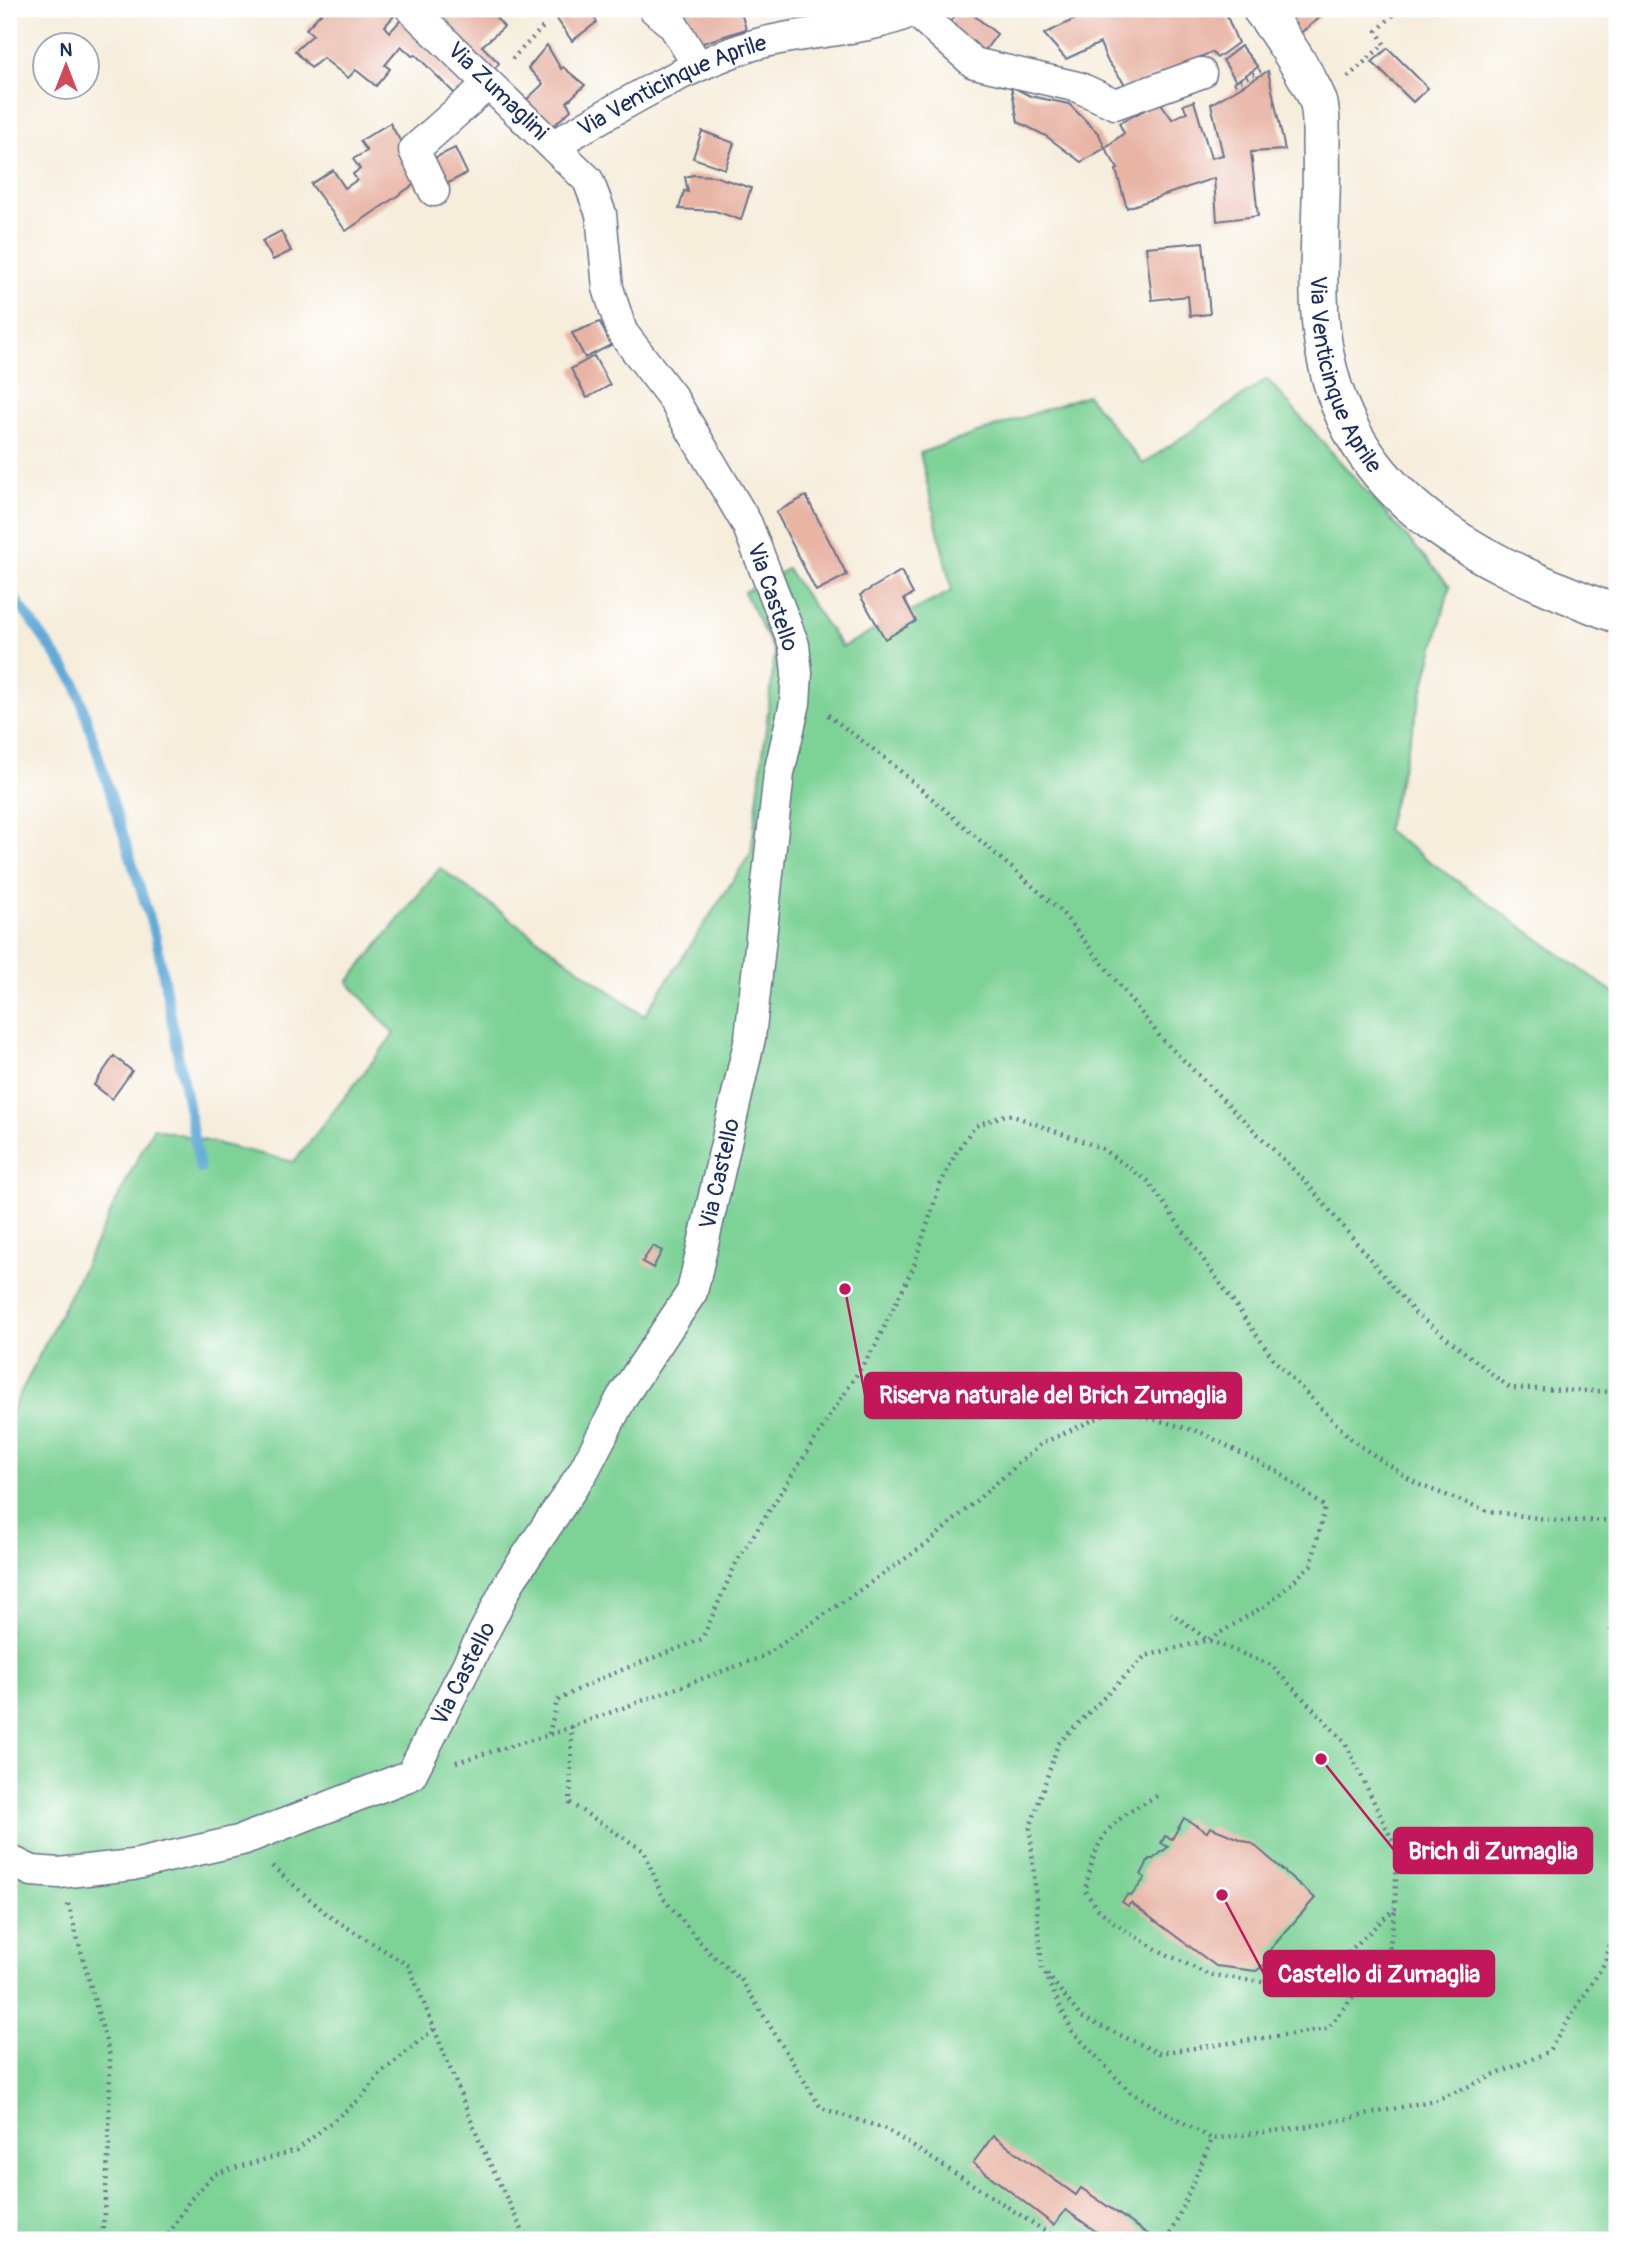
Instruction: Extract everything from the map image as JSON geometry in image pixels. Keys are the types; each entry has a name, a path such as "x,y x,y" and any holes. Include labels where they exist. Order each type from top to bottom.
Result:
{"street":[{"name":"Via Zumaglini","path":"411,9 487,85 554,145"},
{"path":"654,9 673,25 698,66"},
{"path":"916,10 974,63 1078,87 1115,104 1201,73"},
{"name":"Via Venticinque Aprile","path":"554,145 659,84 698,66 752,46 874,23 916,10"},
{"name":"Via Venticinque Aprile","path":"1270,22 1319,104 1322,172 1319,297 1329,378 1352,436 1387,483 1432,522 1481,557 1535,583 1617,614"},
{"path":"434,191 414,150 487,85"},
{"name":"Via Castello","path":"411,1775 510,1581 583,1472 622,1397 692,1292 750,1038 779,774 794,703 797,673 794,645 747,524 672,397 622,332 608,288 601,215 588,180 554,145"},
{"path":"9,1860 32,1871 59,1873 133,1865 242,1840 411,1775"}],"path":[{"path":"1319,104 1384,44 1377,31 1394,14 1389,9"},
{"path":"1201,73 1220,92 1263,69 1270,22"},
{"path":"487,85 546,24"},
{"path":"794,703 830,716 853,732 1061,911 1161,1038 1305,1181 1415,1313 1510,1388 1617,1392"},
{"path":"549,1735 557,1701 598,1677 646,1662 702,1639 737,1561 874,1346 912,1268 940,1185 957,1151 975,1126 1008,1114 1101,1148 1148,1181 1275,1361 1353,1441 1406,1476 1488,1511 1559,1521 1617,1520"},
{"path":"411,1775 549,1735 764,1656 928,1543 1041,1444 1117,1409 1200,1432 1278,1472 1325,1507 1311,1565 1271,1602 1208,1640 1145,1656 1058,1744 1030,1828 1042,1968 1072,2031 1129,2092 1212,2139 1318,2125 1439,2099 1548,2052 1606,1961 1617,1914"},
{"path":"1617,1566 1611,1631 1617,1646"},
{"path":"1042,1968 1081,2017 1159,2053 1327,2029 1389,1952 1395,1908 1397,1850 1345,1742 1271,1665 1208,1640 1171,1613"},
{"path":"572,1726 570,1803 644,1850 663,1898 708,1951 742,1982 821,2108 886,2129 1059,2240"},
{"path":"1157,1796 1119,1816 1094,1850 1085,1891 1097,1908 1114,1923 1156,1949 1207,1974 1290,1986 1337,1963 1395,1908"},
{"path":"242,1840 329,1916 409,1966 480,2143 527,2240"},
{"path":"59,1873 110,2056 109,2145 102,2240"},
{"path":"165,2240 190,2200 214,2174 297,2150 360,2099 381,2073 434,2029"},
{"path":"1168,2240 1212,2139"}],"green space":[{"path":"1267,379 1450,586 1386,830 1617,995 1617,2240 9,2240 9,1416 153,1128 294,1162 394,1034 348,982 440,868 644,1016 751,853 775,653 744,592 787,569 842,647 952,591 920,453 1087,395 1143,464"}],"building":[{"path":"325,9 400,9 385,26 390,32 408,12 480,84 459,98 416,55 412,56 401,46 385,65 390,69 376,86 356,70 348,78 323,58 311,68 295,51 313,35 306,29"},
{"path":"426,9 501,9 493,14 504,27 482,46 499,63 490,75"},
{"path":"550,9 587,9 597,22 572,41"},
{"path":"682,9 740,9 746,29 694,46"},
{"path":"962,9 966,9 997,34 983,53 948,24"},
{"path":"1096,9 1224,9 1238,43 1217,58 1212,52 1128,88 1107,60 1100,43 1066,59 1044,34"},
{"path":"1284,9 1331,9 1299,34"},
{"path":"547,45 561,69 563,67 585,85 567,102 571,110 551,128 522,104 543,84 528,68"},
{"path":"1241,46 1258,67 1236,81 1223,60"},
{"path":"1388,48 1428,88 1413,102 1372,62"},
{"path":"1268,71 1285,150 1251,152 1258,216 1217,221 1214,178 1127,208 1116,170 1118,169 1105,148 1124,133 1119,123 1160,102 1172,119 1187,112 1183,105 1194,101 1211,158 1223,155 1211,104"},
{"path":"1011,86 1030,96 1069,104 1099,134 1105,148 1081,162 1046,136 1018,122"},
{"path":"390,123 422,179 346,231 311,184 333,170 345,188 357,180 353,174 360,169 353,159 367,151 360,141"},
{"path":"702,131 734,143 725,169 693,158"},
{"path":"455,148 467,173 439,188 426,162"},
{"path":"714,176 751,188 741,220 715,211 679,209 684,191 688,192 685,177"},
{"path":"281,231 291,251 273,260 262,241"},
{"path":"1203,242 1210,314 1190,316 1188,296 1152,300 1146,247"},
{"path":"600,322 611,345 585,358 572,333"},
{"path":"594,356 610,385 587,398 571,369"},
{"path":"806,496 847,575 816,591 776,512"},
{"path":"901,571 913,594 904,599 916,621 885,639 860,595"},
{"path":"114,1056 132,1071 112,1099 94,1085"},
{"path":"653,1246 662,1251 653,1268 642,1262"},
{"path":"1184,1818 1207,1832 1210,1827 1253,1844 1315,1898 1269,1951 1268,1962 1256,1971 1216,1966 1131,1903 1128,1906 1122,1902 1128,1894 1131,1896 1145,1878 1141,1875 1149,1859 1153,1859 1168,1847 1161,1843 1165,1836 1172,1839"},
{"path":"993,2136 1076,2195 1081,2188 1149,2235 1145,2240 1108,2240 1066,2210 1054,2225 973,2163"}],"waterway":[{"path":"9,590 75,682 156,938 200,1169"}],"place":[{"name":"Riserva naturale del Brich Zumaglia","path":"845,1289"},
{"name":"Brich di Zumaglia","path":"1321,1759"},
{"name":"Castello di Zumaglia","path":"1222,1895"}]}
